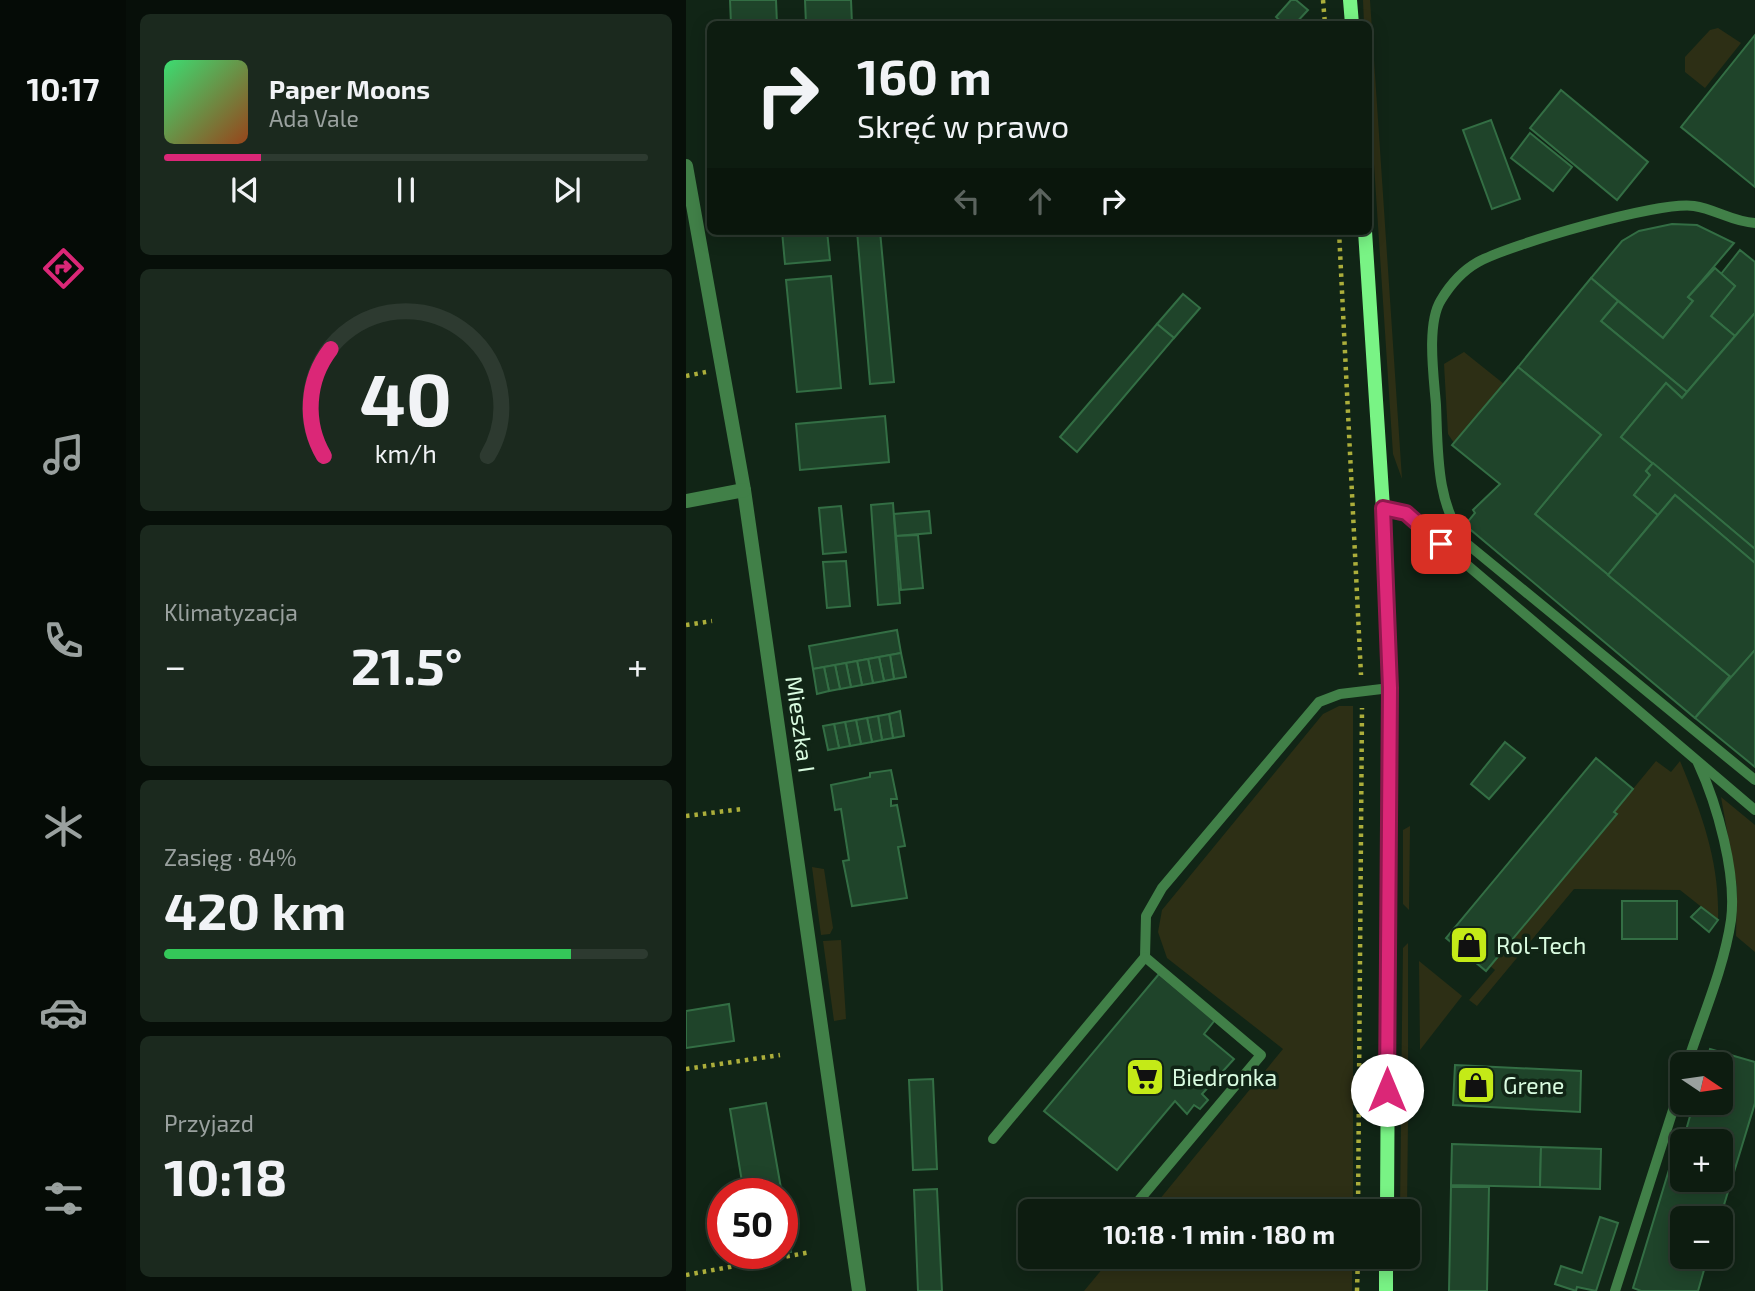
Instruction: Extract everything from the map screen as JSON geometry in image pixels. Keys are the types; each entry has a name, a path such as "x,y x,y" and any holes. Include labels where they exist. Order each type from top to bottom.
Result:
{"main road":[{"path":"1350,0 1352,21"},
{"path":"1365,235 1383,508 1390,688 1387,1199"},
{"path":"1386,1291 1387,1269"}],"street":[{"name":"Mieszka I","path":"686,166 744,491 859,1291"},
{"path":"686,501 744,491"}],"lane":[{"path":"1755,223 1741,223 1693,206 1659,208 1546,238 1478,262 1456,278 1439,303 1432,345 1441,488 1452,526 1466,543 1755,780"},
{"path":"1383,508 1406,513 1755,810"},
{"path":"993,1139 1146,957 1146,916 1162,888 1319,702 1340,694 1390,688"},
{"path":"1691,1052 1731,917 1730,879 1718,820 1697,760"},
{"path":"1140,1199 1261,1055 1146,957"},
{"path":"1615,1291 1671,1115"}],"path":[{"path":"1323,0 1325,21"},
{"path":"1339,235 1362,692 1358,1199"},
{"path":"686,625 712,621"},
{"path":"686,816 742,809"},
{"path":"686,1069 780,1055"},
{"path":"686,1275 811,1252"},
{"path":"1357,1291 1358,1269"}],"green space":[{"path":"1363,0 1370,0 1371,21 1364,21"},
{"path":"1718,28 1741,43 1705,88 1685,72 1685,57 1710,30"},
{"path":"1372,30 1402,479 1393,454 1372,134"},
{"path":"1464,352 1504,384 1454,443 1448,434 1444,364"},
{"path":"1339,706 1353,706 1353,1199 1160,1199 1283,1049 1167,958 1158,932 1162,910 1323,714"},
{"path":"1656,761 1671,772 1680,761 1688,781 1713,859 1718,920 1680,890 1574,889 1477,1006 1469,1000 1495,970 1490,966 1616,814 1614,812"},
{"path":"1721,797 1755,825 1755,952 1736,936 1737,887"},
{"path":"1410,826 1409,910 1403,904 1403,830"},
{"path":"812,867 824,869 833,928 830,934 821,935"},
{"path":"841,940 846,1019 834,1021 823,941"},
{"path":"1408,943 1408,1100 1401,1098 1403,948"},
{"path":"1419,961 1462,996 1420,1050"},
{"path":"1408,1120 1407,1199 1400,1199 1401,1124"},
{"path":"1102,1269 1352,1269 1352,1291 1084,1291"}],"building":[{"path":"730,0 776,0 777,21 731,21"},
{"path":"805,0 851,0 852,21 806,21"},
{"path":"1291,0 1296,0 1308,10 1298,21 1281,21 1276,17"},
{"path":"1755,35 1755,187 1681,127"},
{"path":"1561,90 1648,162 1617,200 1530,128"},
{"path":"1491,120 1520,199 1492,209 1463,130"},
{"path":"1530,133 1572,167 1553,191 1511,158"},
{"path":"1672,224 1697,225 1734,243 1688,297 1693,301 1663,338 1591,278 1622,241 1639,231"},
{"path":"782,235 827,235 830,260 785,264"},
{"path":"857,235 880,235 894,382 870,384"},
{"path":"1740,250 1755,262 1755,313 1735,336 1711,316 1735,286 1721,274"},
{"path":"1715,268 1735,286 1711,316 1735,336 1687,392 1601,321 1618,301 1663,338 1693,301 1688,297"},
{"path":"831,276 841,388 797,392 786,280"},
{"path":"1591,278 1618,301 1601,321 1687,392 1682,398 1666,383 1621,437 1653,463 1646,471 1650,475 1634,495 1658,515 1608,575 1535,514 1601,435 1518,367"},
{"path":"1183,294 1200,308 1174,338 1157,324"},
{"path":"1755,313 1755,549 1621,437 1666,383 1682,398"},
{"path":"1157,324 1174,338 1077,452 1060,437"},
{"path":"1518,367 1601,435 1535,514 1730,676 1695,718 1465,525 1475,513 1473,510 1500,484 1452,445"},
{"path":"885,416 889,462 800,470 796,424"},
{"path":"1653,463 1755,549 1755,563 1675,495 1658,515 1634,495 1650,475 1646,471"},
{"path":"1675,495 1755,563 1755,650 1732,678 1608,575"},
{"path":"893,503 900,603 878,605 871,505"},
{"path":"841,506 846,552 823,554 819,508"},
{"path":"929,511 931,533 896,536 894,514"},
{"path":"918,535 923,588 901,590 896,536"},
{"path":"846,561 850,606 827,608 823,562"},
{"path":"897,630 901,653 813,669 809,646"},
{"path":"1755,650 1755,767 1695,718"},
{"path":"901,653 906,677 894,679 890,655"},
{"path":"890,655 894,679 884,681 879,657"},
{"path":"879,657 884,681 873,683 868,659"},
{"path":"868,659 873,683 862,685 857,661"},
{"path":"857,661 862,685 851,687 846,663"},
{"path":"846,663 851,687 840,689 835,665"},
{"path":"835,665 840,689 829,691 824,667"},
{"path":"824,667 829,691 817,694 813,669"},
{"path":"900,711 904,736 893,738 889,714"},
{"path":"889,714 893,738 882,740 878,716"},
{"path":"878,716 882,740 872,742 867,718"},
{"path":"867,718 872,742 861,744 856,720"},
{"path":"856,720 861,744 850,746 845,722"},
{"path":"845,722 850,746 839,748 834,724"},
{"path":"834,724 839,748 828,750 823,726"},
{"path":"1505,742 1525,758 1489,799 1471,784"},
{"path":"1596,758 1633,789 1614,812 1617,814 1486,971 1446,938"},
{"path":"891,770 897,799 891,799 891,806 897,805 905,846 898,847 907,898 852,906 843,861 849,860 841,809 835,810 831,785 870,777 870,773"},
{"path":"1622,901 1677,901 1677,939 1622,939"},
{"path":"1701,907 1718,920 1709,932 1691,917"},
{"name":"Biedronka","path":"1159,974 1215,1020 1204,1034 1234,1059 1202,1094 1208,1100 1200,1109 1194,1105 1187,1114 1175,1101 1117,1170 1044,1111"},
{"path":"729,1004 734,1041 686,1048 686,1011"},
{"path":"1733,1056 1755,1062 1755,1103 1733,1175 1733,1129 1686,1129 1690,1115 1733,1115"},
{"path":"1455,1065 1581,1071 1580,1112 1453,1105"},
{"path":"933,1079 937,1169 913,1170 909,1080"},
{"path":"766,1103 779,1178 741,1178 730,1109"},
{"path":"1452,1144 1541,1147 1540,1187 1451,1185"},
{"path":"1541,1147 1601,1149 1600,1189 1540,1187"},
{"path":"1670,1167 1670,1192 1728,1192 1724,1206 1670,1206 1670,1269 1704,1269 1698,1291 1641,1291 1633,1288"},
{"path":"1451,1187 1489,1187 1487,1291 1449,1291"},
{"path":"937,1189 942,1291 918,1291 914,1190"},
{"path":"1600,1217 1618,1223 1596,1291 1577,1287 1576,1291 1555,1284 1561,1266 1582,1273"}],"place":[{"name":"Rol-Tech","path":"1469,945"},
{"name":"Biedronka","path":"1145,1077"},
{"name":"Grene","path":"1476,1085"}],"route":[{"path":"1387,1090 1390,688 1383,508 1406,513 1441,544"}]}
